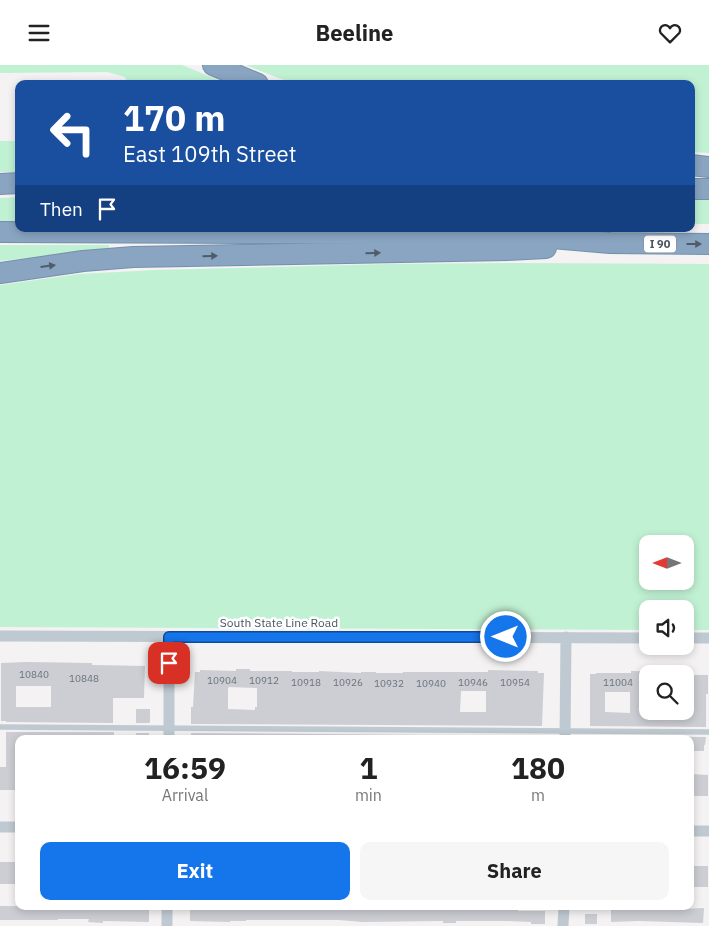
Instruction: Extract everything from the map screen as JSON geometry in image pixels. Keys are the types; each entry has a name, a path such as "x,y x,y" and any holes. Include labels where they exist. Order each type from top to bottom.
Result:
{"highway":[{"path":"213,65 249,80"},
{"path":"695,165 709,167"},
{"path":"0,183 15,183"},
{"path":"695,189 709,189"},
{"name":"I 90","path":"0,232 505,234 610,243 709,244"},
{"path":"0,273 84,261 134,257 507,250 610,243"}],"street":[{"name":"South State Line Road","path":"0,636 639,638"},
{"path":"169,637 169,733"},
{"path":"565,735 566,637"},
{"path":"694,638 709,638"},
{"path":"0,827 15,827"},
{"path":"694,831 709,831"},
{"path":"167,910 167,926"},
{"path":"563,926 564,910"}],"lane":[{"path":"0,727 169,733 565,735 709,731"}],"green space":[{"path":"0,65 182,65 218,80 126,80 125,77 107,72 0,73"},
{"path":"246,65 709,65 709,153 695,152 695,80 284,80"},
{"path":"0,141 15,141 15,172 0,172"},
{"path":"15,197 15,221 0,221 0,198"},
{"path":"695,199 709,199 709,224 695,224"},
{"path":"0,245 109,245 109,250 0,261"},
{"path":"387,264 709,264 709,630 694,630 694,600 639,600 639,630 0,627 0,285 79,274 155,270"}],"building":[{"path":"1,663 92,663 92,665 145,666 144,698 113,698 113,723 1,721","holes":["16,686 51,686 51,707 16,707"]},
{"path":"236,669 250,669 250,671 403,673 488,672 488,670 538,671 538,673 544,673 542,726 191,724 195,672 200,672 200,670 236,671","holes":["229,687 257,688 257,707 255,707 255,710 228,709","461,691 486,691 486,712 460,712"]},
{"path":"631,671 639,671 639,720 694,720 694,675 708,675 706,727 590,726 590,674 631,673","holes":["605,692 630,692 630,713 605,712"]},
{"path":"136,709 150,709 149,723 136,723"},
{"path":"6,732 114,732 114,735 15,735 15,790 0,790 0,767 6,767"},
{"path":"136,733 149,733 149,735 136,735"},
{"path":"191,733 425,735 191,735"},
{"path":"694,737 706,737 704,751 694,751"},
{"path":"694,774 708,775 708,796 694,796"},
{"path":"0,862 15,862 15,884 0,884"},
{"path":"694,866 708,866 708,887 694,887"},
{"path":"0,906 15,906 15,910 149,910 149,922 103,921 103,923 88,922 89,919 0,920"},
{"path":"704,908 703,923 611,922 611,910 694,910"},
{"path":"190,910 545,911 545,924 505,921 456,921 456,923 443,923 443,921 363,922 338,920 190,921"},
{"path":"585,914 597,914 597,924 585,924"}],"route":[{"path":"169,663 169,637 506,637"}]}
